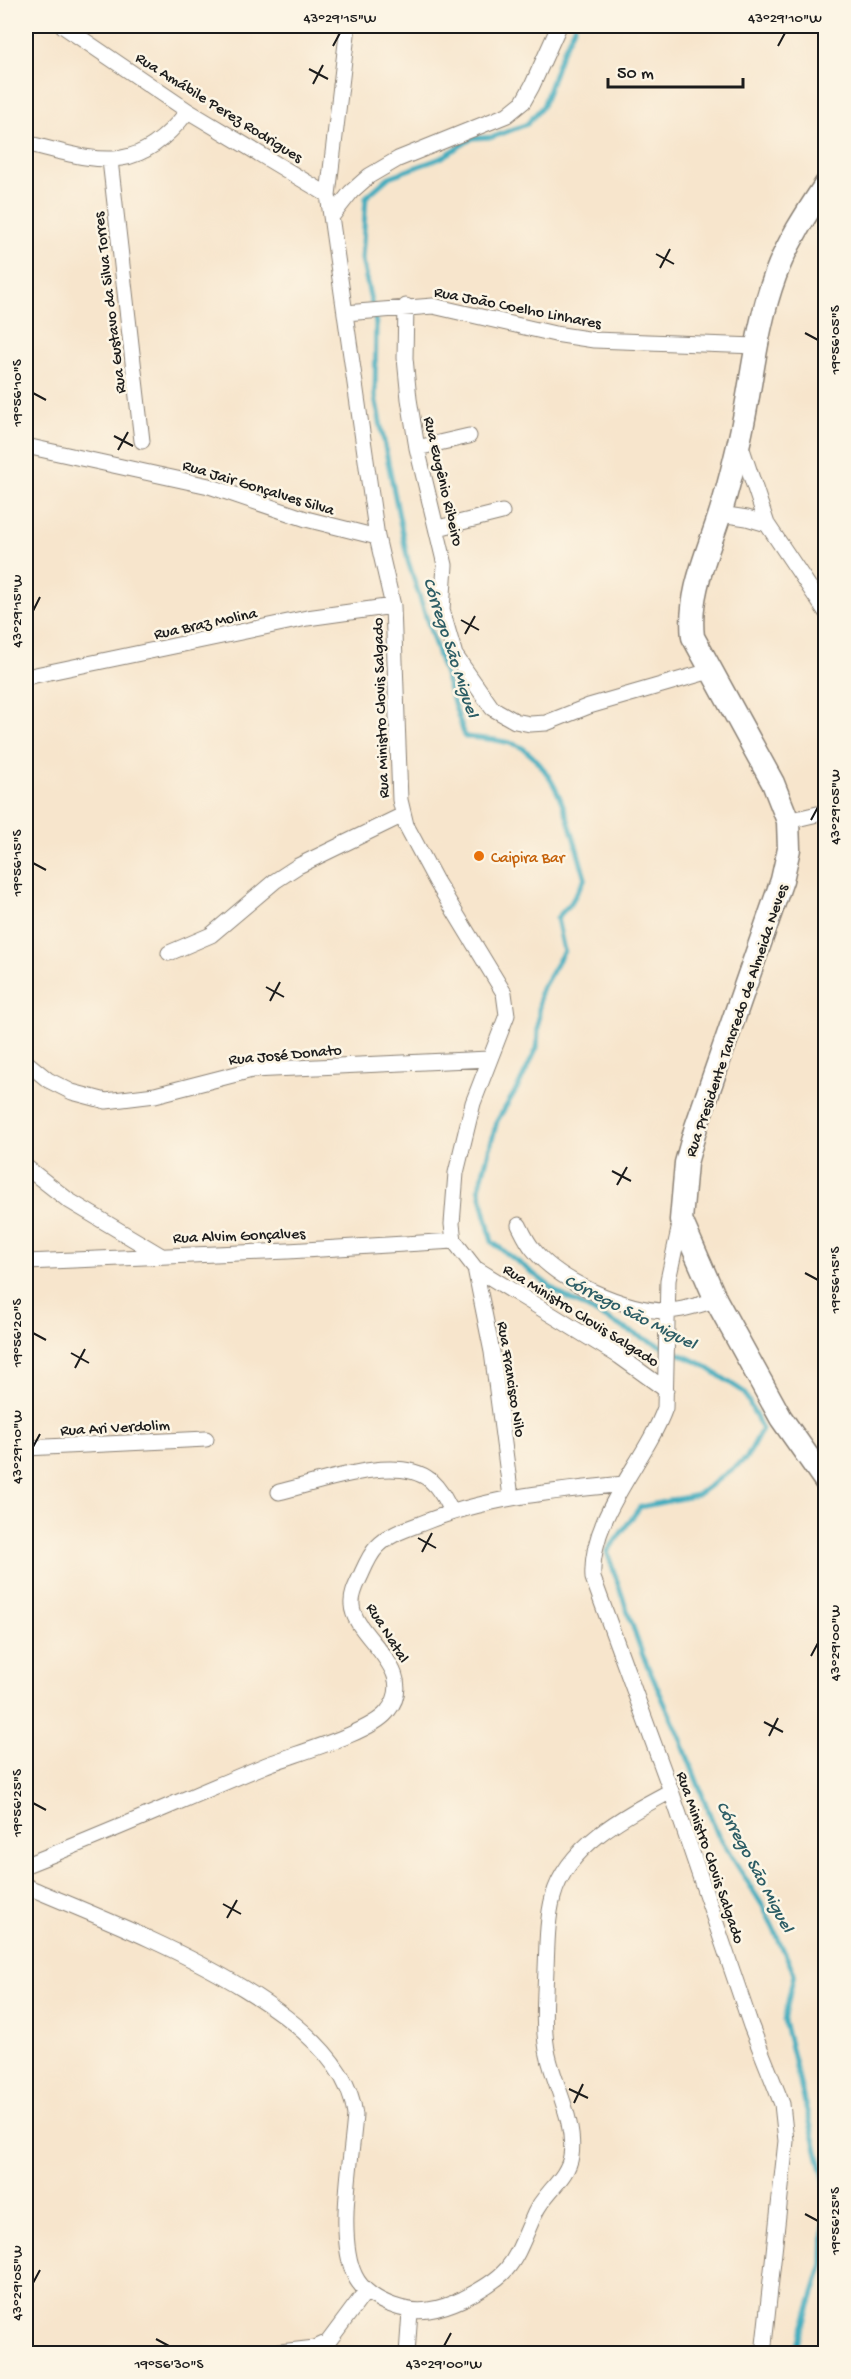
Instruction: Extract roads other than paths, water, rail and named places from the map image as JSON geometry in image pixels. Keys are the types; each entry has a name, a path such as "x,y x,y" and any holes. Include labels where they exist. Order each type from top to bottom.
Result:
{"main road":[{"name":"Rua Presidente Tancredo de Almeida Neves","path":"825,184 790,240 774,278 756,346 739,440 720,514 695,589 690,616 693,637 773,783 788,821 789,849 782,880 689,1154 682,1192 681,1220 716,1300 781,1418 825,1482"}],"street":[{"name":"Rua Amábile Perez Rodrigues","path":"63,26 188,111 328,195"},
{"name":"Rua Ministro Clovis Salgado","path":"348,26 328,195 351,312 377,537 393,606 397,740 403,815 436,881 504,993 507,1015 473,1103 456,1173 452,1224 454,1240 475,1268 666,1383 665,1408 659,1425 623,1484 594,1549 593,1578 672,1791 751,2026 782,2104 786,2123 763,2354"},
{"path":"332,216 351,192 369,176 398,159 507,116 523,102 532,87 559,26"},
{"path":"26,143 110,160 137,155 156,146 188,111"},
{"name":"Rua Gustavo da Silva Torres","path":"110,160 142,441"},
{"name":"Rua João Coelho Linhares","path":"351,312 433,306 555,334 594,339 756,346"},
{"name":"Rua Eugênio Ribeiro","path":"401,307 417,448 438,528 445,565 442,610 455,655 492,708 515,720 530,724 546,723 589,706 711,671"},
{"path":"417,448 469,436"},
{"path":"739,440 766,525 825,612"},
{"name":"Rua Jair Gonçalves Silva","path":"26,446 209,486 306,519 377,537"},
{"path":"438,528 502,512"},
{"path":"720,514 747,518 766,525"},
{"name":"Rua Braz Molina","path":"26,677 307,618 393,606"},
{"path":"788,821 825,812"},
{"path":"169,953 211,935 275,881 298,866 403,815"},
{"name":"Rua José Donato","path":"26,1062 48,1080 72,1092 106,1101 155,1095 252,1070 489,1059"},
{"path":"26,1167 68,1200 160,1255"},
{"name":"Rua Presidente Tancredo de Almeida Neves","path":"666,1383 671,1258 681,1220"},
{"path":"519,1225 533,1249 556,1271 577,1284 611,1299 667,1316 716,1300"},
{"name":"Rua Alvim Gonçalves","path":"26,1262 288,1251 454,1240"},
{"name":"Rua Francisco Nilo","path":"475,1268 496,1373 511,1497"},
{"name":"Rua Ari Verdolim","path":"26,1448 206,1439"},
{"path":"279,1492 362,1472 393,1468 412,1472 428,1479 441,1491 451,1511"},
{"name":"Rua Natal","path":"26,1865 375,1723 388,1711 395,1695 395,1677 390,1664 357,1619 351,1606 353,1592 376,1548 392,1535 451,1511 511,1497 623,1484"},
{"path":"26,1886 180,1954 264,2000 326,2052 343,2074 353,2096 355,2115 346,2228 355,2277 366,2291 384,2302 410,2312 430,2311 455,2302 493,2283 507,2272 537,2208 566,2169 571,2158 572,2142 547,2053 546,1982 549,1919 554,1894 568,1868 600,1832 672,1791"},
{"path":"263,2354 315,2348 328,2342 366,2291"},
{"path":"407,2354 410,2312"}],"waterway":[{"name":"Córrego São Miguel","path":"575,26 559,60 543,106 527,124 493,137 473,138 441,158 389,177 366,197 362,259 376,324 375,397 408,561 465,737 512,743 524,749 537,761 557,791 564,808 585,878 571,903 557,918 564,951 540,992 537,1048 519,1085 497,1121 479,1188 492,1242 560,1294 643,1338 700,1363 744,1392 762,1429 746,1459 697,1495 640,1507 607,1552 643,1656 679,1735 717,1833 764,1908 794,1973 784,2021 825,2182 823,2264 795,2354"}],"place":[{"name":"Caipira Bar","path":"479,856"}]}
